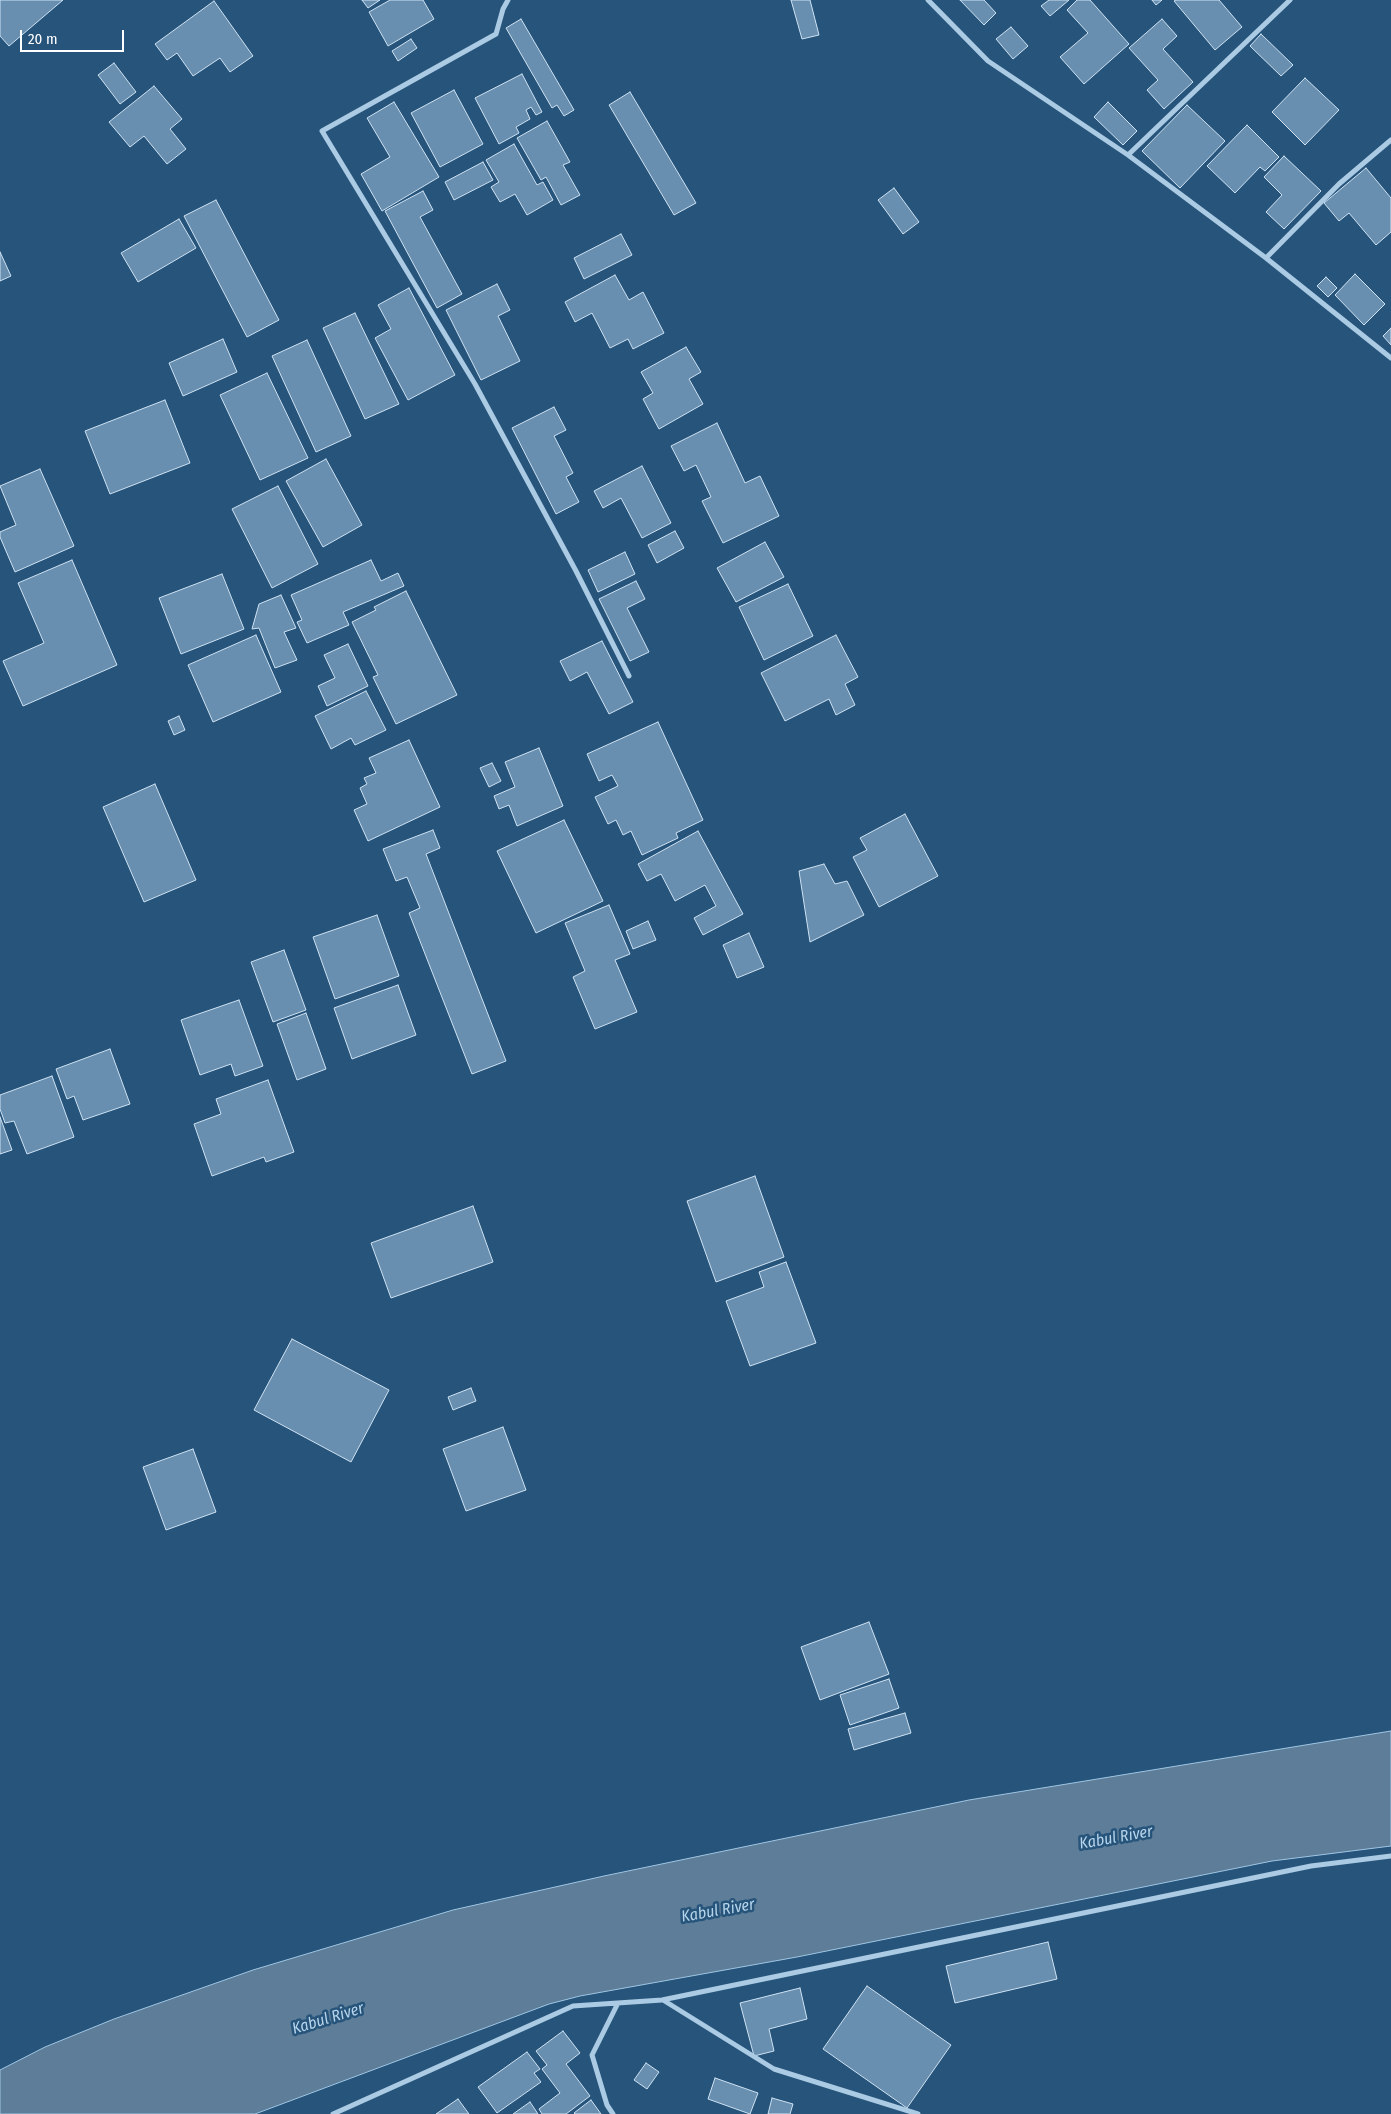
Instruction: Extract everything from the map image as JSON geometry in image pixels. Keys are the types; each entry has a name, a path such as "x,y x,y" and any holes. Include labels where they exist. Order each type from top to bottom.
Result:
{"street":[{"path":"508,0 503,9 496,34 322,131 475,384 576,571 629,676"},
{"path":"928,0 988,60 1128,155 1266,258 1391,358"},
{"path":"1128,155 1290,0"},
{"path":"1266,258 1339,184 1391,140"},
{"path":"333,2114 573,2006 662,2000 1311,1866 1391,1856"},
{"path":"662,2000 774,2069 918,2114"},
{"path":"614,2114 607,2105 592,2055 618,2003"}],"water":[{"name":"Kabul River","path":"1391,1731 1391,1846 1272,1861 797,1957 580,1996 549,2004 255,2114 0,2114 0,2070 45,2047 114,2019 253,1970 453,1910 604,1876 969,1800"}],"building":[{"path":"0,0 63,0 9,46 0,36"},
{"path":"362,0 380,0 368,8"},
{"path":"390,0 423,0 434,19 388,46 369,12"},
{"path":"791,0 810,0 819,35 802,39"},
{"path":"960,0 984,0 996,13 984,25"},
{"path":"1049,0 1069,0 1050,16 1041,6"},
{"path":"1077,0 1090,0 1129,44 1084,84 1060,57 1088,33 1067,10"},
{"path":"1152,0 1162,0 1156,5"},
{"path":"1219,0 1242,27 1215,50 1174,1"},
{"path":"214,1 253,56 230,72 220,58 193,76 177,53 167,60 155,44"},
{"path":"521,19 574,110 564,116 557,105 552,108 506,28"},
{"path":"1162,19 1177,36 1163,49 1193,82 1164,109 1147,90 1158,80 1129,48"},
{"path":"1011,27 1028,46 1013,59 996,39"},
{"path":"1261,34 1293,65 1281,76 1250,46"},
{"path":"411,39 417,48 398,61 392,51"},
{"path":"114,63 136,92 120,104 98,75"},
{"path":"522,74 542,112 536,115 531,107 526,110 530,119 516,127 519,133 499,144 475,98"},
{"path":"1305,78 1339,110 1305,145 1272,112"},
{"path":"154,86 182,119 170,129 186,149 167,164 144,136 130,147 109,122"},
{"path":"454,90 483,144 440,167 411,113"},
{"path":"630,92 696,203 674,215 609,105"},
{"path":"394,102 439,177 382,211 361,174 390,157 367,118"},
{"path":"1108,102 1137,131 1123,145 1094,117"},
{"path":"1187,105 1225,141 1180,188 1142,151"},
{"path":"547,121 570,162 563,165 580,195 561,205 546,177 541,180 517,138"},
{"path":"1247,125 1279,157 1265,171 1260,167 1235,193 1207,166"},
{"path":"514,144 537,185 543,182 553,200 527,215 515,194 500,202 491,187 499,182 486,160"},
{"path":"1284,156 1321,191 1284,229 1266,212 1282,195 1264,177"},
{"path":"483,162 493,180 454,200 445,182"},
{"path":"1366,168 1391,198 1391,232 1376,245 1349,213 1339,221 1324,203"},
{"path":"894,188 919,222 903,234 878,200"},
{"path":"423,191 433,210 420,217 462,294 437,308 385,211"},
{"path":"216,200 279,320 247,337 184,216"},
{"path":"179,219 196,248 138,282 121,253"},
{"path":"621,234 632,255 584,279 574,258"},
{"path":"0,252 11,276 0,281"},
{"path":"1355,274 1385,304 1364,325 1335,295"},
{"path":"615,275 629,300 643,292 664,333 633,349 628,339 610,348 592,313 575,322 565,302"},
{"path":"1326,277 1337,288 1328,297 1317,286"},
{"path":"497,284 510,310 498,316 520,361 481,380 446,310"},
{"path":"409,288 455,375 408,400 375,338 391,329 378,305"},
{"path":"355,313 399,404 365,419 323,328"},
{"path":"1391,328 1391,345 1383,336"},
{"path":"223,339 237,372 183,396 169,363"},
{"path":"307,340 351,436 316,452 272,356"},
{"path":"686,347 701,372 689,379 703,404 659,429 643,399 653,393 641,372"},
{"path":"267,373 308,458 260,480 220,395"},
{"path":"165,400 190,463 110,494 85,431"},
{"path":"554,407 566,430 554,436 573,473 566,477 579,502 556,514 512,428"},
{"path":"717,423 745,483 760,476 779,516 723,543 702,501 711,497 696,465 684,471 671,446"},
{"path":"326,459 362,525 323,547 286,481"},
{"path":"642,466 671,523 642,538 621,498 603,508 594,491"},
{"path":"40,469 74,546 15,572 0,537 0,532 16,525 0,486"},
{"path":"278,486 318,564 272,588 232,509"},
{"path":"675,531 684,548 657,563 648,545"},
{"path":"765,542 784,577 736,602 717,568"},
{"path":"625,552 635,574 598,592 588,570"},
{"path":"72,560 117,665 23,706 3,661 44,643 18,583"},
{"path":"371,560 381,581 398,573 404,586 343,612 349,625 307,643 297,622 302,620 291,595"},
{"path":"222,574 244,629 181,654 159,598"},
{"path":"636,581 645,599 627,608 649,652 630,661 599,599"},
{"path":"788,584 813,636 764,660 739,607"},
{"path":"406,591 457,695 396,724 373,677 378,675 352,622 376,610 374,607"},
{"path":"281,595 296,628 284,632 297,660 275,668 259,628 252,629 259,604"},
{"path":"256,635 281,692 213,722 188,665"},
{"path":"836,635 858,677 845,684 855,705 836,715 829,699 785,721 761,673"},
{"path":"602,641 633,702 609,714 587,672 570,681 560,661"},
{"path":"348,644 368,686 327,706 318,686 335,678 324,655"},
{"path":"366,691 386,730 355,745 351,738 331,749 315,716"},
{"path":"179,716 185,730 174,735 168,721"},
{"path":"658,722 703,820 676,833 678,838 642,855 631,831 623,835 616,820 608,824 595,797 618,786 612,775 599,781 587,754"},
{"path":"409,740 440,807 368,841 354,810 367,804 360,788 367,784 364,778 376,773 369,758"},
{"path":"539,748 563,806 517,826 509,805 499,809 494,796 515,787 505,762"},
{"path":"492,763 501,781 489,787 480,768"},
{"path":"155,784 196,880 144,902 103,807"},
{"path":"905,814 938,876 879,907 853,857 867,850 860,838"},
{"path":"564,820 603,901 536,933 497,851"},
{"path":"433,830 440,848 426,854 506,1061 472,1074 409,913 420,908 407,877 396,881 383,849"},
{"path":"698,831 743,914 703,935 694,918 716,906 705,885 675,901 661,874 647,881 638,864"},
{"path":"824,864 835,884 847,881 864,915 810,942 799,871"},
{"path":"609,905 630,954 615,960 637,1012 595,1029 573,977 585,971 565,923"},
{"path":"377,915 399,976 335,999 313,937"},
{"path":"648,921 656,940 633,949 626,931"},
{"path":"749,933 764,967 737,978 723,945"},
{"path":"284,950 306,1010 273,1022 251,962"},
{"path":"398,985 416,1035 352,1059 334,1008"},
{"path":"239,1000 263,1066 235,1076 231,1064 200,1075 181,1020"},
{"path":"306,1013 326,1069 297,1080 277,1024"},
{"path":"110,1049 130,1104 83,1120 74,1096 67,1099 56,1069"},
{"path":"52,1076 74,1137 27,1154 14,1121 5,1123 0,1109 0,1095"},
{"path":"268,1080 294,1152 266,1162 264,1157 212,1176 194,1124 221,1114 216,1099"},
{"path":"0,1117 12,1150 0,1154"},
{"path":"755,1176 784,1257 716,1282 687,1201"},
{"path":"473,1206 493,1262 391,1298 371,1243"},
{"path":"786,1262 816,1343 750,1366 726,1301 764,1287 759,1272"},
{"path":"292,1339 389,1390 351,1462 254,1410"},
{"path":"471,1388 476,1401 453,1410 448,1397"},
{"path":"503,1427 526,1490 466,1511 443,1449"},
{"path":"193,1449 216,1512 166,1530 143,1467"},
{"path":"869,1622 889,1674 820,1700 801,1647"},
{"path":"889,1679 899,1708 850,1725 840,1695"},
{"path":"905,1713 911,1733 854,1750 848,1729"},
{"path":"1048,1942 1057,1979 955,2003 946,1966"},
{"path":"867,1986 951,2045 907,2108 823,2049"},
{"path":"800,1988 807,2019 769,2029 774,2051 754,2056 740,2003"},
{"path":"563,2031 580,2053 566,2064 590,2096 566,2114 542,2114 539,2109 560,2093 542,2069 547,2065 536,2051"},
{"path":"527,2052 540,2069 534,2073 541,2082 497,2113 478,2087"},
{"path":"646,2063 659,2072 647,2089 634,2080"},
{"path":"715,2078 758,2093 750,2114 708,2099"},
{"path":"772,2098 793,2104 790,2114 768,2114"},
{"path":"458,2099 469,2114 436,2114"},
{"path":"591,2100 601,2114 574,2113"},
{"path":"530,2102 538,2114 513,2114"}]}
